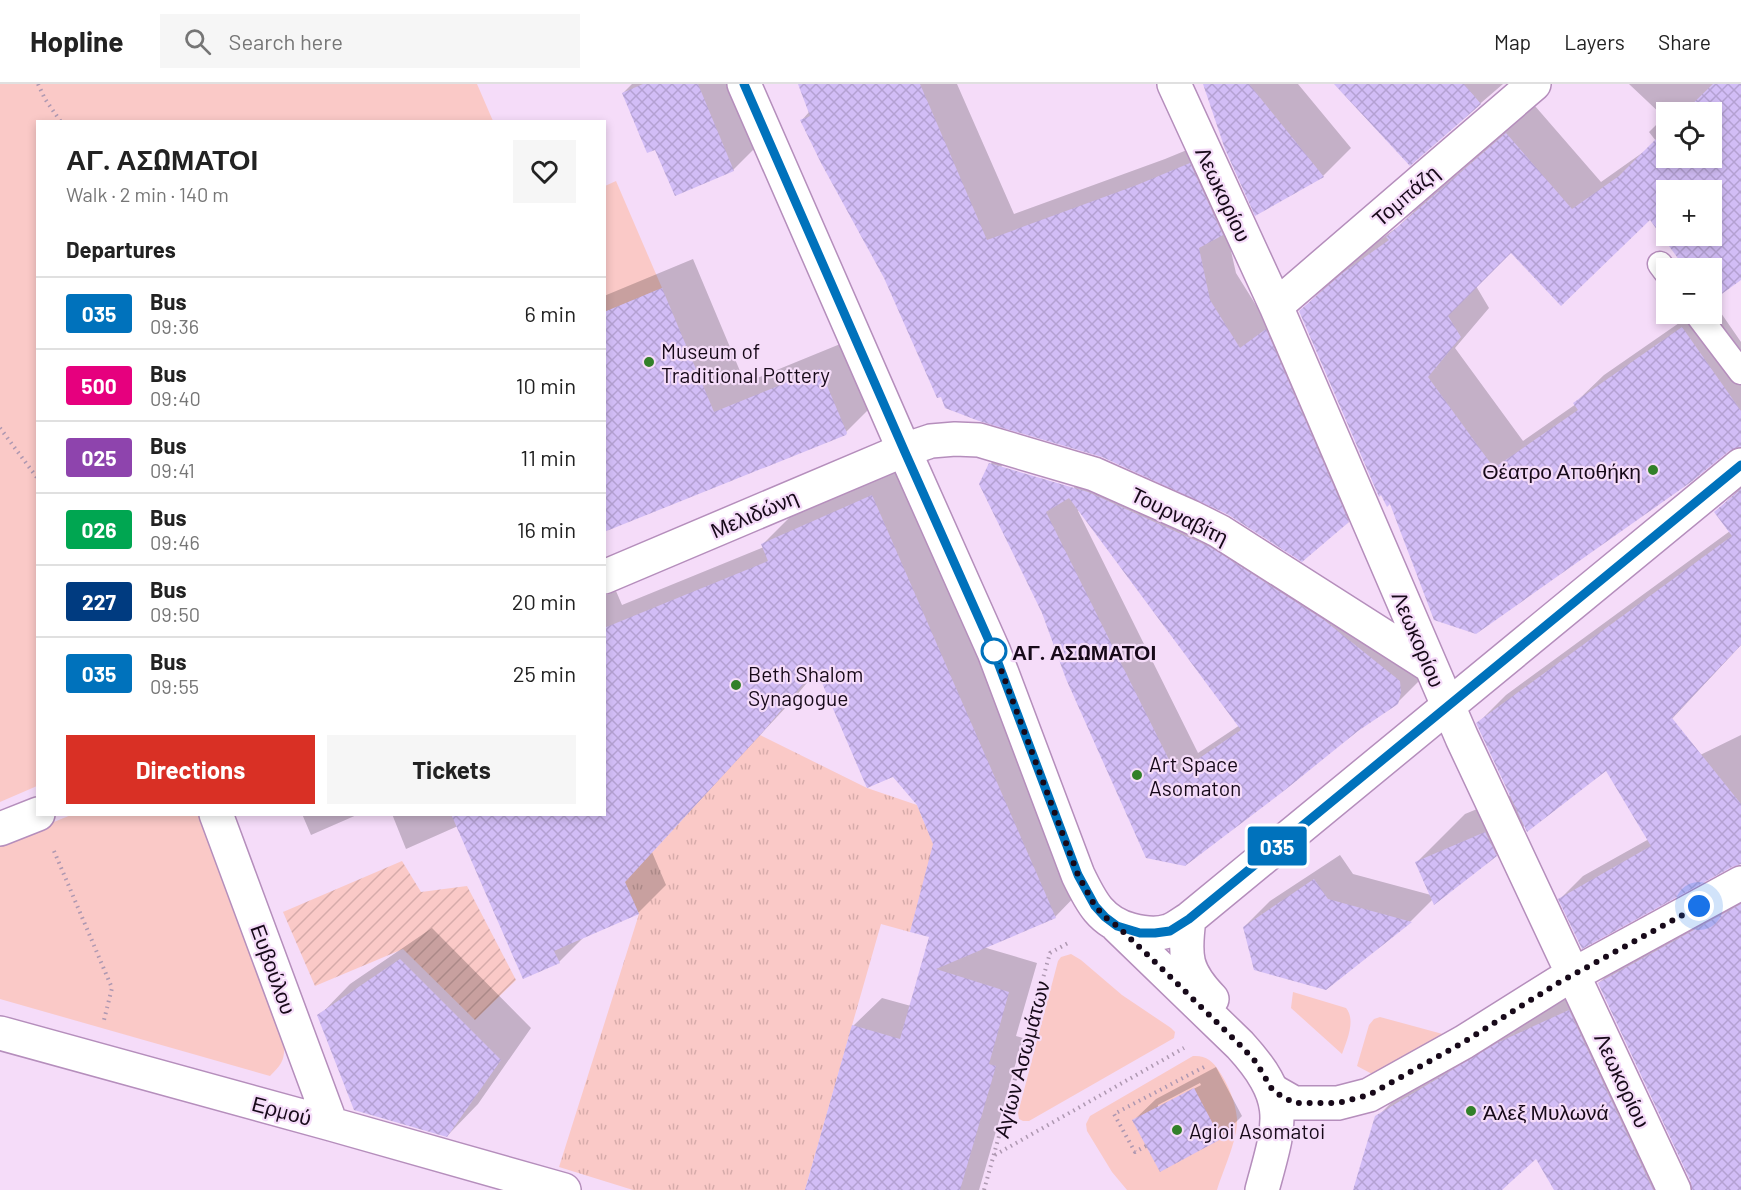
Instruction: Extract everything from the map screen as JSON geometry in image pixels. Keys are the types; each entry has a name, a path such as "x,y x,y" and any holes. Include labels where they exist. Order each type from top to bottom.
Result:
{"street":[{"path":"744,84 994,652 1078,875 1090,899 1111,922 1240,1045 1283,1097 1295,1123 1279,1190"},
{"name":"Λεωκορίου","path":"1174,84 1276,306 1447,706 1674,1190"},
{"name":"Τομπάζη","path":"1276,306 1534,84"},
{"name":"Τουρναβίτη","path":"904,450 931,441 979,440 1094,474 1219,531 1429,665"},
{"name":"Μελιδώνη","path":"606,576 904,450"},
{"path":"1111,922 1140,933 1155,933 1170,931 1189,919 1741,465"},
{"path":"0,829 36,815"},
{"name":"Ευβούλου","path":"217,816 331,1124"},
{"path":"1283,1097 1338,1103 1369,1095 1464,1042 1574,974 1741,883"},
{"path":"1189,919 1186,953 1189,966 1197,981 1210,997 1268,1051 1288,1083 1277,1107 1276,1138 1262,1190"},
{"name":"Ερμού","path":"0,1033 564,1190"}],"lane":[{"path":"1705,324 1741,372"}],"path":[{"path":"38,84 60,120"},
{"path":"0,428 36,476"},
{"path":"64,875 112,988 94,1059"},
{"name":"Αγίων Ασωμάτων","path":"984,1190 1050,953 1073,940"},
{"path":"994,1156 1190,1045"},
{"path":"1146,1146 1135,1152 1114,1113 1213,1063"}],"green space":[{"path":"0,84 477,84 493,120 36,120 36,786 0,802"},
{"path":"616,181 662,288 606,312 606,186"},
{"path":"760,735 867,788 917,805 934,846 910,932 881,924 805,1190 633,1190 559,1167 639,914 625,882"},
{"path":"69,816 199,816 284,1043 284,1054 277,1068 270,1076 0,999 0,844"},
{"path":"402,861 421,892 467,886 516,980 475,1020 403,949 315,986 283,912"},
{"path":"1071,954 1122,995 1171,1028 1175,1032 1174,1038 1029,1121 1023,1121 1019,1119 1018,1113 1058,961 1061,957"},
{"path":"1293,992 1346,1008 1350,1024 1342,1054 1291,1008"},
{"path":"1380,1017 1450,1036 1374,1075 1357,1066 1369,1025 1374,1019"},
{"path":"1193,1056 1205,1058 1217,1067 1233,1100 1236,1113 1235,1136 1217,1190 1127,1190 1112,1172 1087,1131 1086,1124 1090,1116"}],"building":[{"path":"643,84 698,84 734,171 675,196 655,150 647,153 622,93"},
{"path":"798,84 920,84 987,240 1190,163 1223,235 1199,248 1210,300 1240,348 1266,329 1349,522 1302,562 1227,514 1102,457 979,421 945,408 941,397 937,398 884,278 800,120 810,116"},
{"path":"1203,84 1249,84 1324,177 1255,216 1225,149"},
{"path":"1334,84 1464,84 1481,104 1410,166"},
{"path":"1713,84 1741,84 1741,280 1722,294 1722,258 1678,258 1669,246 1722,246 1722,180 1656,180 1656,228 1650,220 1561,306 1511,253 1448,316 1461,337 1428,377 1494,468 1578,410 1573,403 1682,327 1741,411 1741,447 1729,451 1691,482 1476,634 1434,620 1390,504 1387,507 1381,495 1379,497 1299,311 1344,272 1389,240 1386,237 1506,133 1572,209 1619,176 1656,139 1656,168 1722,168 1722,102 1694,102"},
{"name":"Museum of Traditional Pottery","path":"662,288 714,412 820,369 846,435 606,531 606,311"},
{"path":"989,463 1088,492 1210,547 1324,620 1400,681 1401,693 1398,704 1358,731 1185,866 1146,858 1066,679 1042,613 979,484","holes":["1069,498 1241,730 1176,774 1046,512"]},
{"path":"1741,489 1741,645 1672,718 1741,804 1741,864 1582,949 1558,899 1651,846 1606,771 1527,832 1476,723 1732,536 1714,512"},
{"path":"872,495 1056,918 936,969 1009,992 989,1064 996,1066 960,1190 805,1190 852,1025 900,1039 929,937 910,932 933,844 917,805 893,777 867,788 816,669 760,735 625,882 639,914 554,951 560,963 523,979 452,816 606,816 606,627 768,561 761,544"},
{"path":"1485,832 1497,856 1434,905 1415,862"},
{"path":"1314,879 1328,899 1412,922 1326,990 1254,970 1243,927"},
{"path":"1741,904 1741,1190 1692,1190 1691,1182 1598,983"},
{"path":"400,959 501,1060 447,1137 354,1110 317,1015"},
{"path":"1569,1010 1653,1190 1554,1190 1536,1159 1502,1190 1353,1190 1375,1116 1499,1042"},
{"name":"Agioi Asomatoi","path":"1194,1088 1221,1139 1160,1172 1132,1120"}],"bus line":[{"name":"035","path":"744,84 994,652 1078,875 1095,906 1117,926 1140,933 1155,933 1170,931 1189,919 1741,465"}],"place":[{"name":"Museum of Traditional Pottery","path":"649,362"},
{"name":"Θέατρο Αποθήκη","path":"1653,470"},
{"name":"ΑΓ. ΑΣΩΜΑΤΟΙ","path":"994,651"},
{"name":"Beth Shalom Synagogue","path":"736,685"},
{"name":"Art Space Asomaton","path":"1137,775"},
{"name":"Άλεξ Μυλωνά","path":"1471,1111"},
{"name":"Agioi Asomatoi","path":"1177,1130"}],"route":[{"path":"994,651 1078,875 1095,906 1203,1007 1240,1045 1256,1062 1273,1091 1294,1103 1338,1103 1369,1095 1464,1042 1558,983 1699,906"}]}
